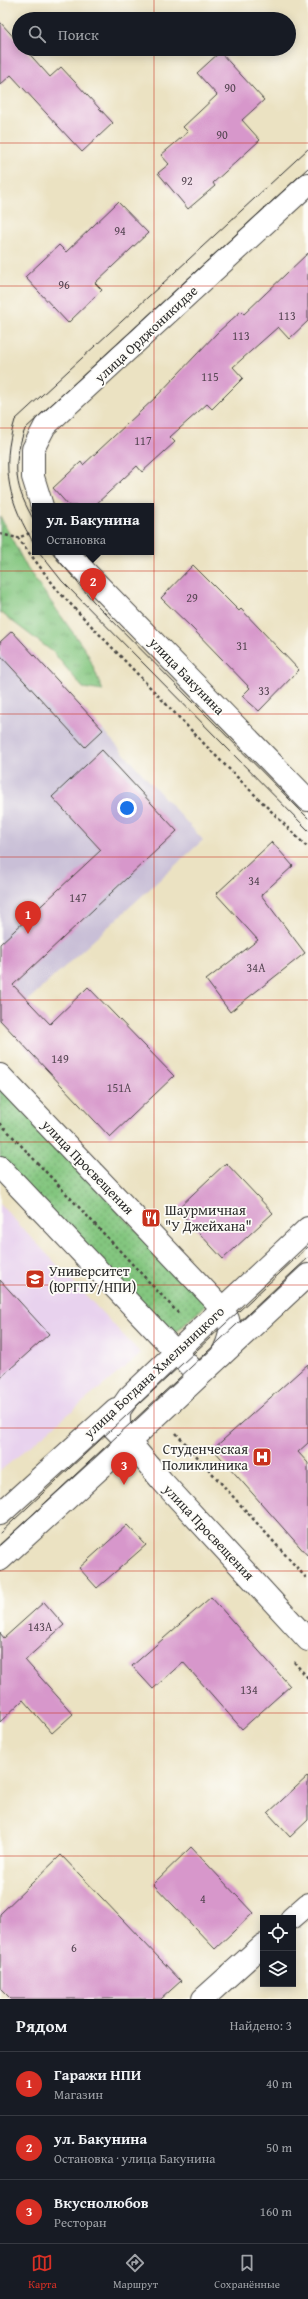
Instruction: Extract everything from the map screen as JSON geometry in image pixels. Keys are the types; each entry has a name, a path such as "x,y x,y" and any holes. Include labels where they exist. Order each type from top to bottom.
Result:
{"street":[{"name":"улица Орджоникидзе","path":"41,503 33,477 34,449 45,426 308,184"},
{"name":"улица Бакунина","path":"69,555 308,800"},
{"name":"улица Просвещения","path":"0,1075 222,1308 229,1319 231,1330 230,1339 221,1356"},
{"path":"0,1167 199,1376"},
{"name":"улица Богдана Хмельницкого","path":"0,1514 128,1398 308,1228"},
{"path":"0,1560 308,1275"},
{"name":"улица Просвещения","path":"128,1398 119,1411 118,1418 122,1433 128,1443 308,1640"},
{"path":"105,1419 128,1443"},
{"path":"295,1915 308,1904"},
{"path":"203,1999 260,1948"}],"path":[{"path":"0,534 18,538 32,531"},
{"path":"18,538 59,592 212,752 308,848"},
{"path":"0,1123 182,1316"},
{"path":"158,1414 308,1580"}],"shaded area":[{"path":"12,631 203,840 2,1024 0,1022 0,642"},
{"name":"Университет (ЮРГПУ/НПИ)","path":"0,1204 141,1354 0,1471"}],"green space":[{"path":"0,516 27,568 88,654 103,691 83,688 53,652 0,612"},
{"path":"0,1087 207,1304 170,1338 0,1164"}],"building":[{"path":"0,22 12,35 12,56 31,56 50,77 61,67 113,123 82,152 11,75 0,85"},
{"path":"216,56 224,56 264,100 242,120 260,140 213,183 215,186 188,209 158,173 169,164 161,155 188,132 183,127 217,95 197,73"},
{"path":"118,202 148,233 95,283 102,290 68,323 25,277 59,245 66,252"},
{"path":"308,253 308,321 289,339 278,327 233,367 243,378 212,409 207,404 170,437 175,442 142,472 137,466 97,503 66,503 53,488 81,462 83,465 156,397 217,333 241,311 244,314"},
{"path":"193,565 239,611 241,609 299,670 259,711 242,696 250,688 161,598"},
{"path":"12,631 103,730 85,747 0,655 0,642"},
{"path":"102,750 177,831 13,985 50,1024 88,987 174,1076 110,1137 0,1020 0,944 101,850 52,797"},
{"path":"272,842 293,866 261,895 305,953 230,1012 206,980 258,940 216,894"},
{"path":"226,1163 273,1213 223,1259 177,1209"},
{"path":"0,1280 49,1334 0,1378"},
{"name":"Студенческая Поликлиника","path":"308,1364 308,1443 298,1452 308,1463 308,1556 213,1449"},
{"path":"127,1525 146,1545 97,1588 79,1568"},
{"path":"211,1597 290,1686 242,1729 183,1662 153,1689 132,1666"},
{"path":"44,1602 64,1625 25,1660 73,1714 52,1733 23,1700 0,1722 0,1633 4,1638"},
{"path":"308,1776 308,1820 290,1837 268,1813"},
{"path":"191,1847 253,1913 215,1949 153,1884"},
{"path":"61,1855 181,1981 161,1999 11,1999 0,1988 0,1914"}],"tram line":[{"path":"32,540 19,515 13,500 10,485 8,454 10,438 15,420 308,149"},
{"path":"32,517 19,488 17,477 18,455 25,429 308,168"},
{"path":"41,555 62,581 308,830"},
{"path":"55,555 93,601 308,818"},
{"path":"0,1533 308,1247"},
{"path":"0,1545 308,1258"}],"place":[{"name":"ул. Бакунина","path":"93,601"},
{"name":"Гаражи НПИ","path":"28,934"},
{"name":"Шаурмичная \"У Джейхана\"","path":"151,1218"},
{"name":"Университет (ЮРГПУ/НПИ)","path":"35,1279"},
{"name":"Студенческая Поликлиника","path":"262,1457"},
{"name":"Вкуснолюбов","path":"124,1485"}]}
